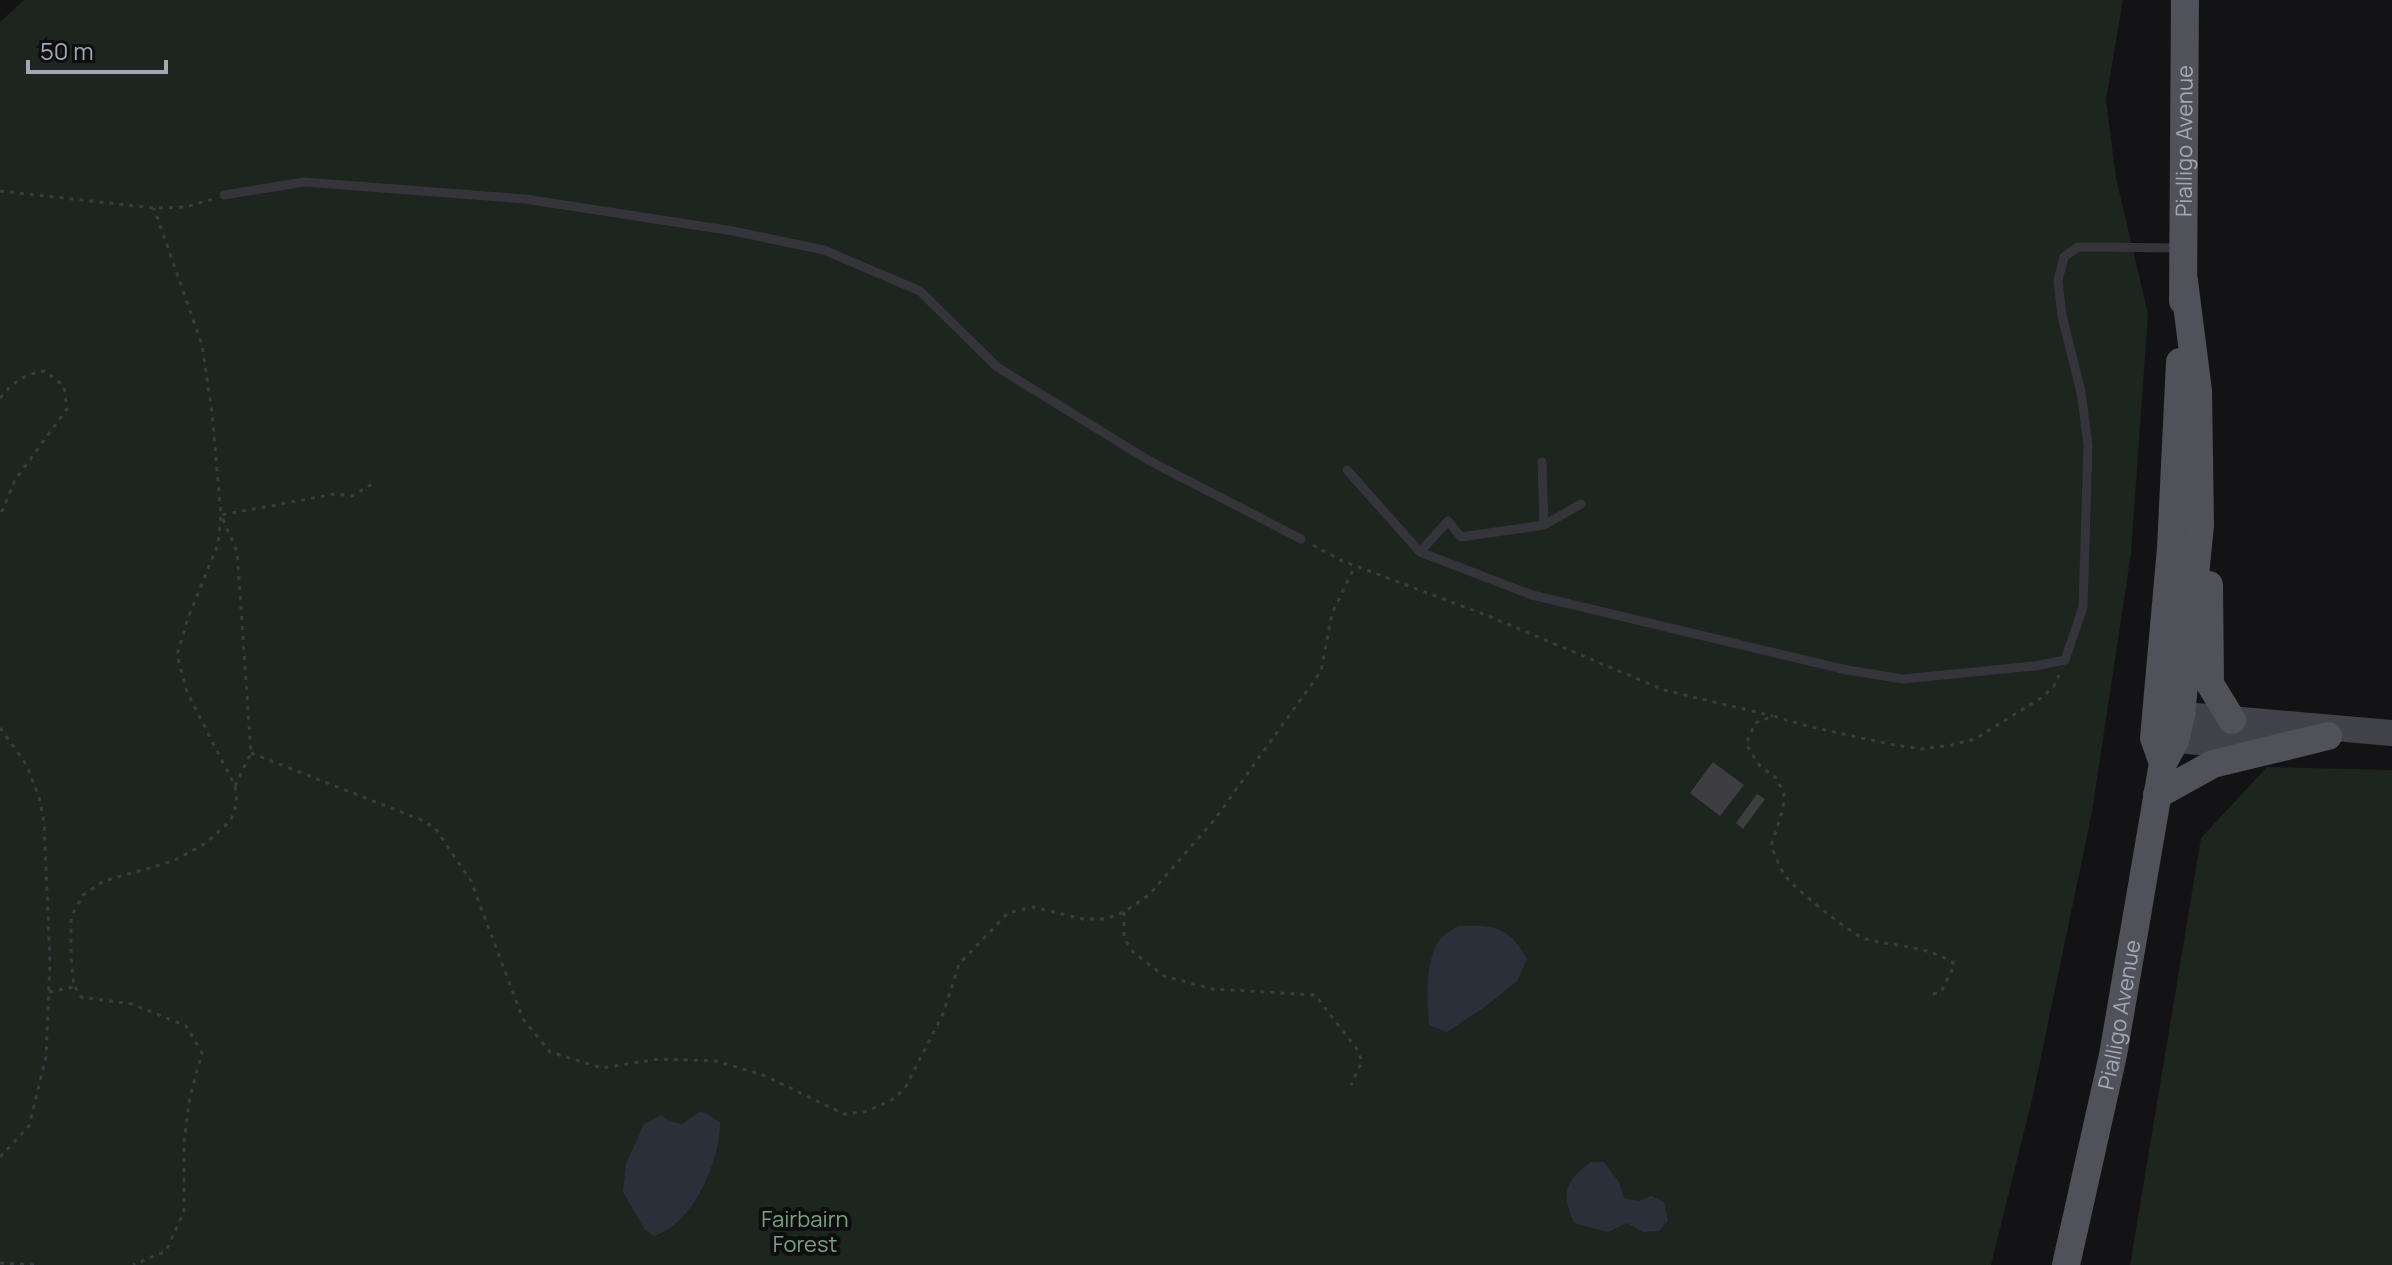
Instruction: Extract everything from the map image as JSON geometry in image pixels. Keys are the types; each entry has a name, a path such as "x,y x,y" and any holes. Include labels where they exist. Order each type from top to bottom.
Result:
{"main road":[{"name":"Pialligo Avenue","path":"2166,734 2184,281 2185,0"},
{"name":"Pialligo Avenue","path":"2066,1265 2113,1055 2200,525 2198,391 2184,281"},
{"path":"2200,525 2209,568 2210,684 2232,720"},
{"path":"2166,734 2232,720 2305,724 2341,733"},
{"path":"2166,734 2240,743 2341,733 2392,733"},
{"path":"2157,795 2213,764 2341,733"}],"lane":[{"path":"224,195 304,182 525,199 733,231 824,250 920,291 997,367 1148,460 1301,539"},
{"path":"1347,470 1420,552 1532,595 1847,670 1903,679 2035,666 2065,660 2083,607 2088,445 2081,392 2062,316 2058,280 2064,257 2078,247 2184,248"},
{"path":"1542,462 1544,525"},
{"path":"1420,552 1448,521 1461,537 1544,525 1581,504"}],"path":[{"path":"0,191 154,208 186,207 224,195"},
{"path":"133,1265 166,1251 184,1211 184,1141 190,1096 202,1053 186,1026 132,1004 81,997 74,987 71,917 83,895 104,881 173,861 206,843 231,820 237,803 235,786 187,692 177,655 188,618 218,544 221,515 202,345 154,208"},
{"path":"0,398 10,386 29,374 45,371 64,386 67,409 15,480 0,516"},
{"path":"221,515 335,494 352,496 372,484"},
{"path":"221,515 237,551 251,753 235,786"},
{"path":"1301,539 1355,566 1486,615 1664,690 1807,726 1921,749 1975,739 2041,698 2054,686 2065,660"},
{"path":"251,753 435,828 471,881 523,1019 550,1052 602,1068 659,1059 716,1061 763,1075 844,1114 864,1112 890,1101 904,1090 943,1014 959,964 1008,913 1033,907 1083,919 1105,919 1124,912 1149,895 1215,819 1321,671 1332,613 1355,566"},
{"path":"1773,716 1755,723 1746,744 1759,765 1776,778 1784,793 1783,809 1771,846 1786,878 1863,939 1939,953 1955,964 1941,992 1933,994"},
{"path":"0,728 26,764 39,797 44,822 50,962 46,1057 29,1126 0,1157"},
{"path":"1124,912 1124,938 1133,952 1164,976 1213,989 1315,995 1356,1048 1362,1061 1351,1085"},
{"path":"49,992 74,987"},
{"path":"0,1263 36,1265"}],"green space":[{"name":"Fairbairn Forest","path":"24,0 2123,0 2106,100 2116,178 2148,314 2131,553 2092,812 2033,1095 1991,1265 0,1265 0,22"},
{"path":"2267,767 2392,770 2392,1265 2130,1265 2201,838"}],"shaded area":[{"path":"1458,926 1499,930 1514,940 1527,959 1517,981 1447,1032 1429,1025 1429,967 1442,937"},
{"path":"699,1112 720,1122 716,1154 710,1171 702,1189 681,1219 654,1236 645,1230 623,1192 626,1164 644,1124 661,1115 682,1124"},
{"path":"1591,1162 1604,1162 1619,1182 1624,1198 1638,1201 1651,1196 1664,1202 1668,1221 1659,1231 1643,1232 1627,1223 1608,1232 1574,1223 1568,1203 1568,1188 1576,1175"}],"building":[{"path":"1713,762 1744,785 1720,816 1690,793"},
{"path":"1757,794 1765,799 1743,829 1736,823"}]}
